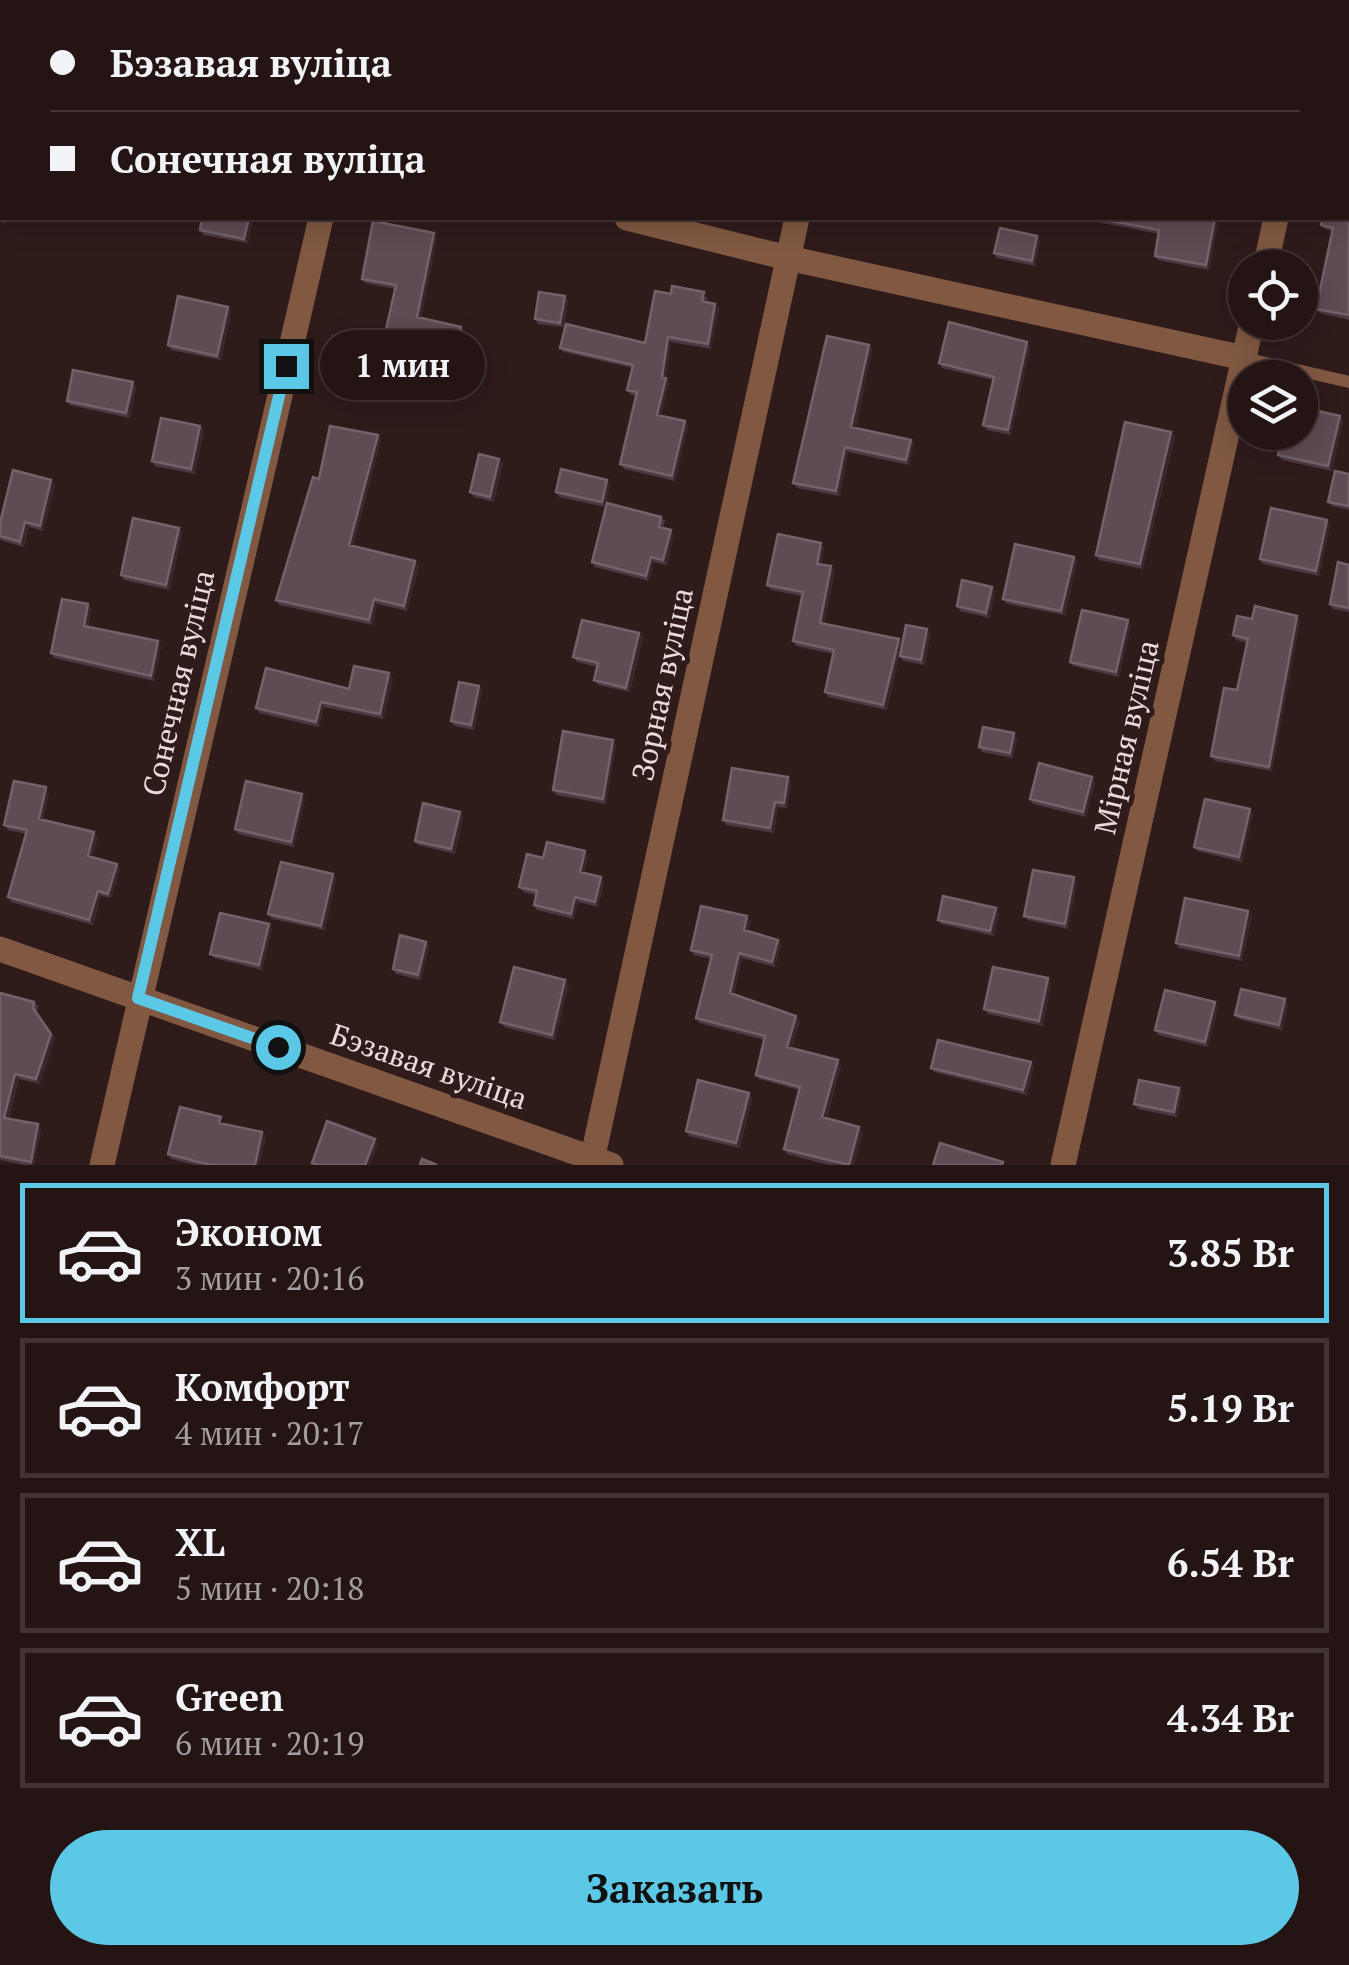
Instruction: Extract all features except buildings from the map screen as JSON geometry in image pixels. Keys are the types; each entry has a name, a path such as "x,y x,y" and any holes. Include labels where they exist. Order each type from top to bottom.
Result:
{"street":[{"name":"Сонечная вуліца","path":"102,1165 322,220"},
{"path":"635,220 788,258 1244,358"},
{"name":"Зорная вуліца","path":"598,1163 797,220"},
{"path":"1269,250 1276,220"},
{"name":"Мірная вуліца","path":"1063,1165 1248,340"},
{"name":"Бэзавая вуліца","path":"0,949 598,1163"}],"lane":[{"path":"1244,358 1349,382"}],"route":[{"path":"278,1047 138,998 286,366"}]}
